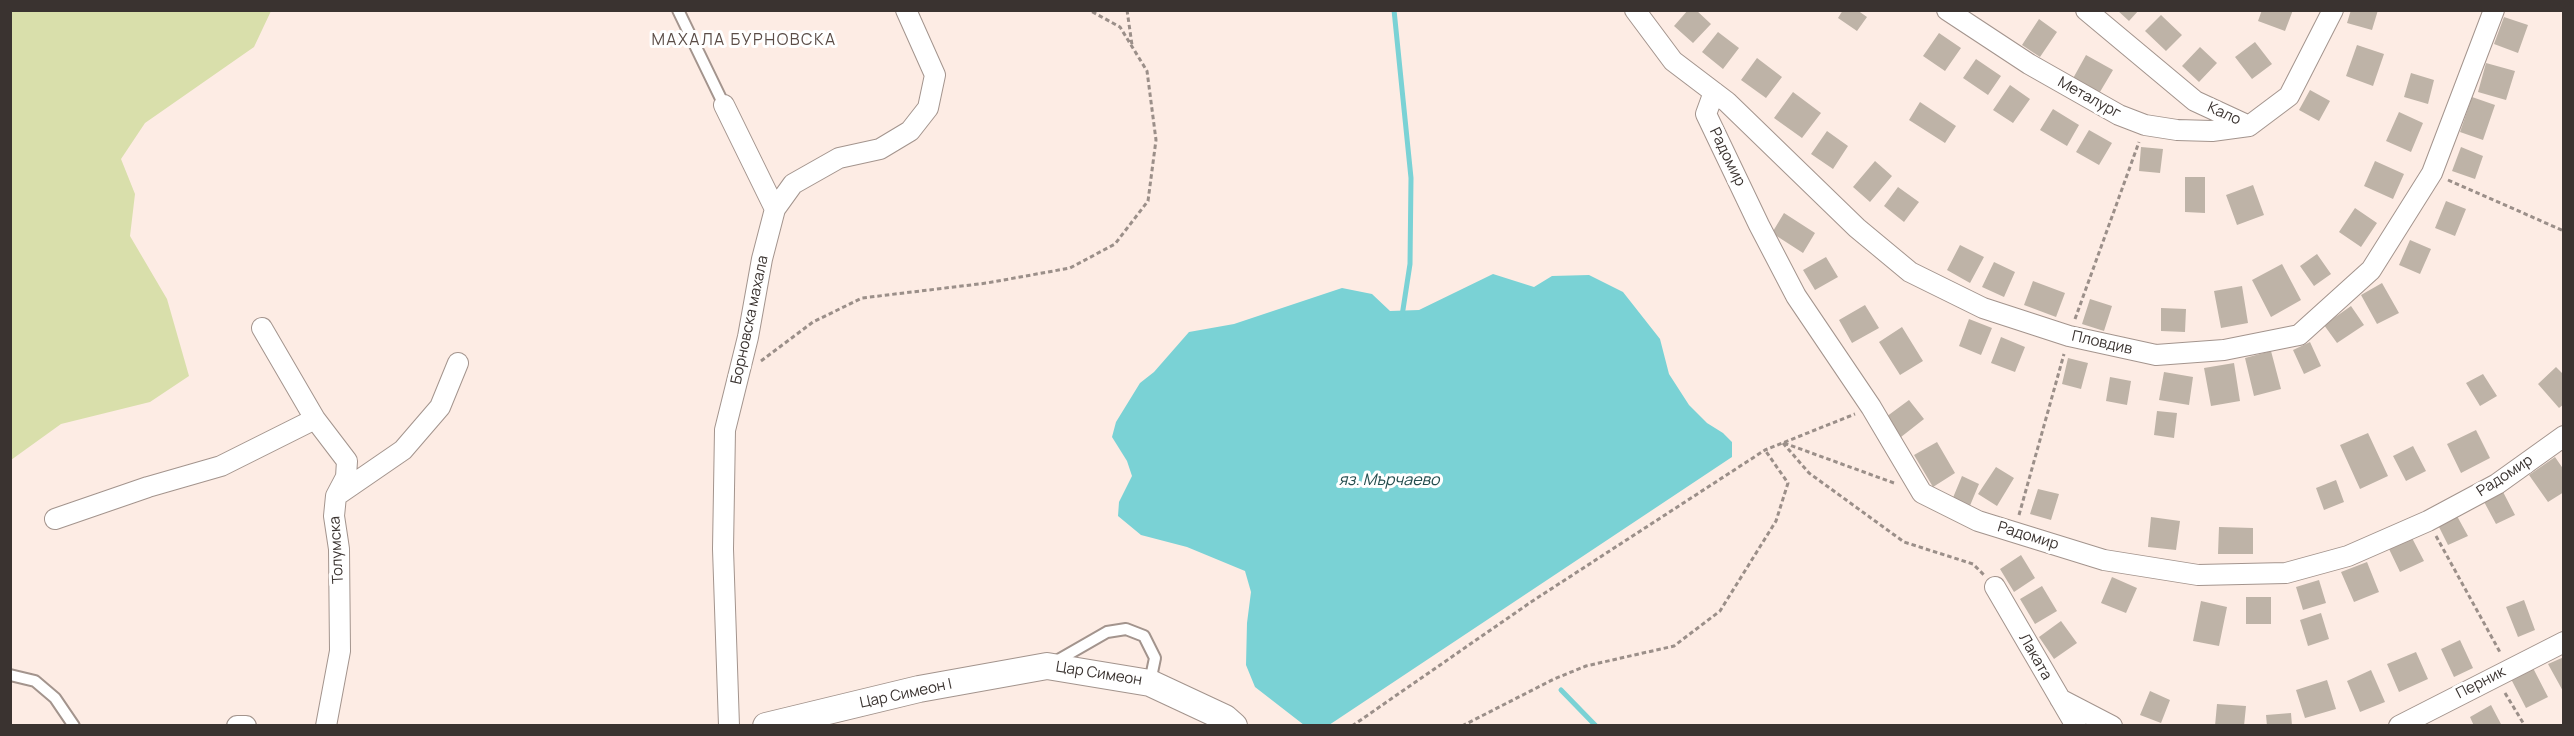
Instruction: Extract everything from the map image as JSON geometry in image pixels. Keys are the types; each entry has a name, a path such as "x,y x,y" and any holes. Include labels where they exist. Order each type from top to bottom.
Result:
{"street":[{"name":"Борновска махала","path":"729,726 723,549 725,429 775,209 793,184 839,158 880,149 910,131 928,108 935,75 906,10"},
{"name":"Пловдив","path":"1635,10 1673,61 1714,92 1801,171 1857,228 1910,272 1983,308 2069,336 2156,355 2224,350 2299,335 2371,270 2432,173 2494,10"},
{"name":"Металург","path":"1947,10 2029,64 2119,115 2145,125 2177,130 2212,131 2249,126"},
{"name":"Кало","path":"2086,10 2195,101 2249,126 2289,96 2333,10"},
{"name":"Радомир","path":"1714,92 1706,114 1796,296 1871,408 1922,493 1978,520 2104,560 2198,575 2286,573 2348,556 2428,521 2497,484 2564,436"},
{"path":"724,105 775,209"},
{"name":"Толумска","path":"262,328 315,419 347,461 346,477 336,496 334,516 339,549 340,651 326,726"},
{"path":"336,496 403,450 440,407 458,363"},
{"path":"55,519 148,487 221,466 315,419"},
{"name":"Лаката","path":"1995,587 2076,726"},
{"name":"Перник","path":"2399,726 2564,642"},
{"name":"Цар Симеон","path":"1047,666 1150,683"},
{"name":"Цар Симеон I","path":"766,726 919,690 1047,666"},
{"path":"1150,683 1224,718 1234,726"},
{"path":"2058,698 2112,726"},
{"path":"237,726 246,726"}],"lane":[{"path":"678,10 724,105"},
{"path":"1047,666 1107,632 1126,629 1144,636 1155,658 1150,683"},
{"path":"10,675 35,681 55,698 74,726"}],"path":[{"path":"738,378 813,322 862,298 987,283 1070,268 1115,244 1148,201 1156,140 1147,71 1120,27 1089,10"},
{"path":"1127,10 1132,47"},
{"path":"2432,173 2564,231"},
{"path":"1352,726 1531,602 1765,450 1871,408"},
{"path":"1782,443 1922,493"},
{"path":"1782,443 1809,473 1904,542 1973,564 1995,587"},
{"path":"1462,726 1586,666 1674,646 1720,611 1776,520 1788,483 1765,450"},
{"path":"2428,521 2502,673 2524,726"}],"green space":[{"path":"11,10 271,11 254,47 145,123 121,159 135,194 130,236 167,299 189,376 150,402 61,424 11,460"}],"water":[{"name":"яз. Мърчаево","path":"1493,274 1534,287 1552,276 1589,275 1623,292 1660,339 1669,374 1689,405 1707,423 1732,442 1732,457 1329,725 1304,725 1255,687 1246,665 1247,623 1251,592 1245,571 1187,547 1141,535 1118,516 1119,502 1132,476 1127,461 1112,437 1116,422 1140,383 1154,372 1189,332 1234,324 1342,288 1372,294 1390,311 1419,310"}],"building":[{"path":"1688,10 1696,10 1711,24 1693,43 1674,26"},
{"path":"1843,10 1857,10 1867,17 1857,31 1838,18"},
{"path":"2117,10 2139,10 2129,21"},
{"path":"2262,10 2293,10 2285,31 2258,21"},
{"path":"2351,10 2378,10 2372,30 2347,23"},
{"path":"2161,15 2182,35 2166,51 2145,31"},
{"path":"2504,17 2528,25 2518,53 2494,44"},
{"path":"2039,19 2057,32 2040,57 2022,45"},
{"path":"1718,32 1739,48 1723,69 1702,52"},
{"path":"1939,33 1961,48 1945,71 1923,56"},
{"path":"2255,42 2272,64 2252,79 2235,57"},
{"path":"2357,45 2384,54 2373,86 2346,76"},
{"path":"2200,47 2217,63 2199,82 2182,66"},
{"path":"2086,55 2113,70 2097,97 2071,82"},
{"path":"1757,58 1782,77 1766,98 1741,80"},
{"path":"1976,59 2001,76 1988,95 1963,78"},
{"path":"2486,63 2515,71 2506,100 2478,92"},
{"path":"2411,73 2434,80 2428,104 2404,97"},
{"path":"2010,85 2030,99 2013,123 1993,110"},
{"path":"2310,90 2330,101 2319,121 2299,110"},
{"path":"1793,92 1821,113 1802,138 1774,118"},
{"path":"2472,97 2495,105 2483,140 2460,132"},
{"path":"1920,102 1956,126 1945,143 1909,120"},
{"path":"2053,109 2079,125 2067,146 2040,130"},
{"path":"2399,112 2423,123 2411,152 2386,141"},
{"path":"2089,130 2112,143 2099,165 2076,152"},
{"path":"1827,131 1848,146 1833,169 1811,154"},
{"path":"2141,147 2163,149 2160,173 2139,171"},
{"path":"2461,147 2483,156 2475,179 2452,171"},
{"path":"1875,161 1892,176 1870,202 1853,187"},
{"path":"2375,161 2404,174 2393,199 2364,186"},
{"path":"2185,177 2205,177 2205,213 2185,212"},
{"path":"2253,185 2264,215 2237,225 2226,195"},
{"path":"1898,187 1919,202 1904,222 1884,206"},
{"path":"2446,201 2466,209 2455,236 2435,228"},
{"path":"2355,208 2377,223 2361,247 2339,232"},
{"path":"1784,213 1815,233 1803,253 1772,233"},
{"path":"2410,240 2431,249 2420,274 2399,265"},
{"path":"1960,245 1984,257 1970,283 1947,270"},
{"path":"2317,254 2331,274 2314,286 2300,266"},
{"path":"1826,257 1838,277 1815,290 1803,270"},
{"path":"1994,262 2015,272 2004,297 1982,287"},
{"path":"2282,264 2301,300 2271,317 2252,280"},
{"path":"2033,281 2065,293 2056,317 2024,305"},
{"path":"2382,283 2399,313 2377,324 2361,295"},
{"path":"2242,286 2248,323 2221,328 2214,291"},
{"path":"2090,299 2112,306 2104,331 2082,324"},
{"path":"1865,305 1879,328 1852,343 1839,320"},
{"path":"2351,306 2364,325 2337,343 2324,325"},
{"path":"2161,308 2186,309 2185,332 2161,331"},
{"path":"1969,319 1992,328 1981,355 1959,346"},
{"path":"1902,327 1923,361 1900,375 1879,342"},
{"path":"2001,337 2025,347 2015,372 1991,363"},
{"path":"2310,342 2321,366 2304,374 2293,350"},
{"path":"2271,351 2281,389 2254,396 2245,358"},
{"path":"2068,358 2088,363 2081,389 2062,384"},
{"path":"2234,363 2240,401 2211,406 2204,368"},
{"path":"2556,367 2564,375 2564,404 2559,408 2538,384"},
{"path":"2164,372 2193,377 2189,405 2159,400"},
{"path":"2483,374 2497,396 2480,406 2466,383"},
{"path":"2110,377 2131,381 2127,405 2106,401"},
{"path":"1909,400 1924,419 1901,437 1886,417"},
{"path":"2157,411 2177,413 2174,438 2154,435"},
{"path":"2476,430 2490,458 2461,473 2447,444"},
{"path":"2368,433 2388,476 2360,489 2340,445"},
{"path":"1937,442 1955,473 1933,487 1914,455"},
{"path":"2413,446 2426,471 2406,481 2393,456"},
{"path":"2555,457 2564,470 2564,492 2548,502 2529,475"},
{"path":"1996,467 2014,478 1997,506 1978,494"},
{"path":"1962,476 1979,484 1969,508 1952,500"},
{"path":"2336,480 2344,502 2324,510 2316,488"},
{"path":"2501,488 2515,515 2496,524 2482,498"},
{"path":"2038,489 2059,494 2051,520 2030,514"},
{"path":"2457,516 2468,536 2448,545 2438,525"},
{"path":"2151,517 2180,521 2176,550 2148,547"},
{"path":"2219,527 2253,528 2253,554 2218,554"},
{"path":"2412,538 2424,561 2400,572 2389,549"},
{"path":"2021,555 2035,578 2014,592 2000,569"},
{"path":"2367,562 2379,592 2354,602 2341,572"},
{"path":"2112,577 2137,588 2126,613 2101,603"},
{"path":"2319,580 2326,603 2303,610 2296,587"},
{"path":"2042,586 2057,611 2035,624 2020,599"},
{"path":"2246,597 2271,597 2271,624 2246,624"},
{"path":"2524,600 2535,630 2518,637 2506,607"},
{"path":"2201,601 2227,607 2219,646 2193,641"},
{"path":"2321,613 2329,639 2308,646 2300,620"},
{"path":"2061,621 2077,643 2054,659 2039,637"},
{"path":"2460,640 2473,668 2454,677 2441,649"},
{"path":"2416,652 2428,679 2399,692 2387,664"},
{"path":"2564,657 2564,693 2548,664"},
{"path":"2533,668 2548,697 2526,708 2511,679"},
{"path":"2371,670 2385,702 2360,712 2347,681"},
{"path":"2327,680 2336,709 2305,718 2296,690"},
{"path":"2150,691 2170,700 2161,723 2140,715"},
{"path":"2217,704 2246,706 2244,726 2215,726"},
{"path":"2491,705 2502,726 2474,726 2470,717"},
{"path":"2291,713 2292,726 2267,726 2266,715"}],"waterway":[{"path":"1394,10 1411,178 1410,264 1402,316"},
{"path":"1561,690 1596,726"}],"district":[{"name":"МАХАЛА БУРНОВСКА","path":"744,41"}]}
